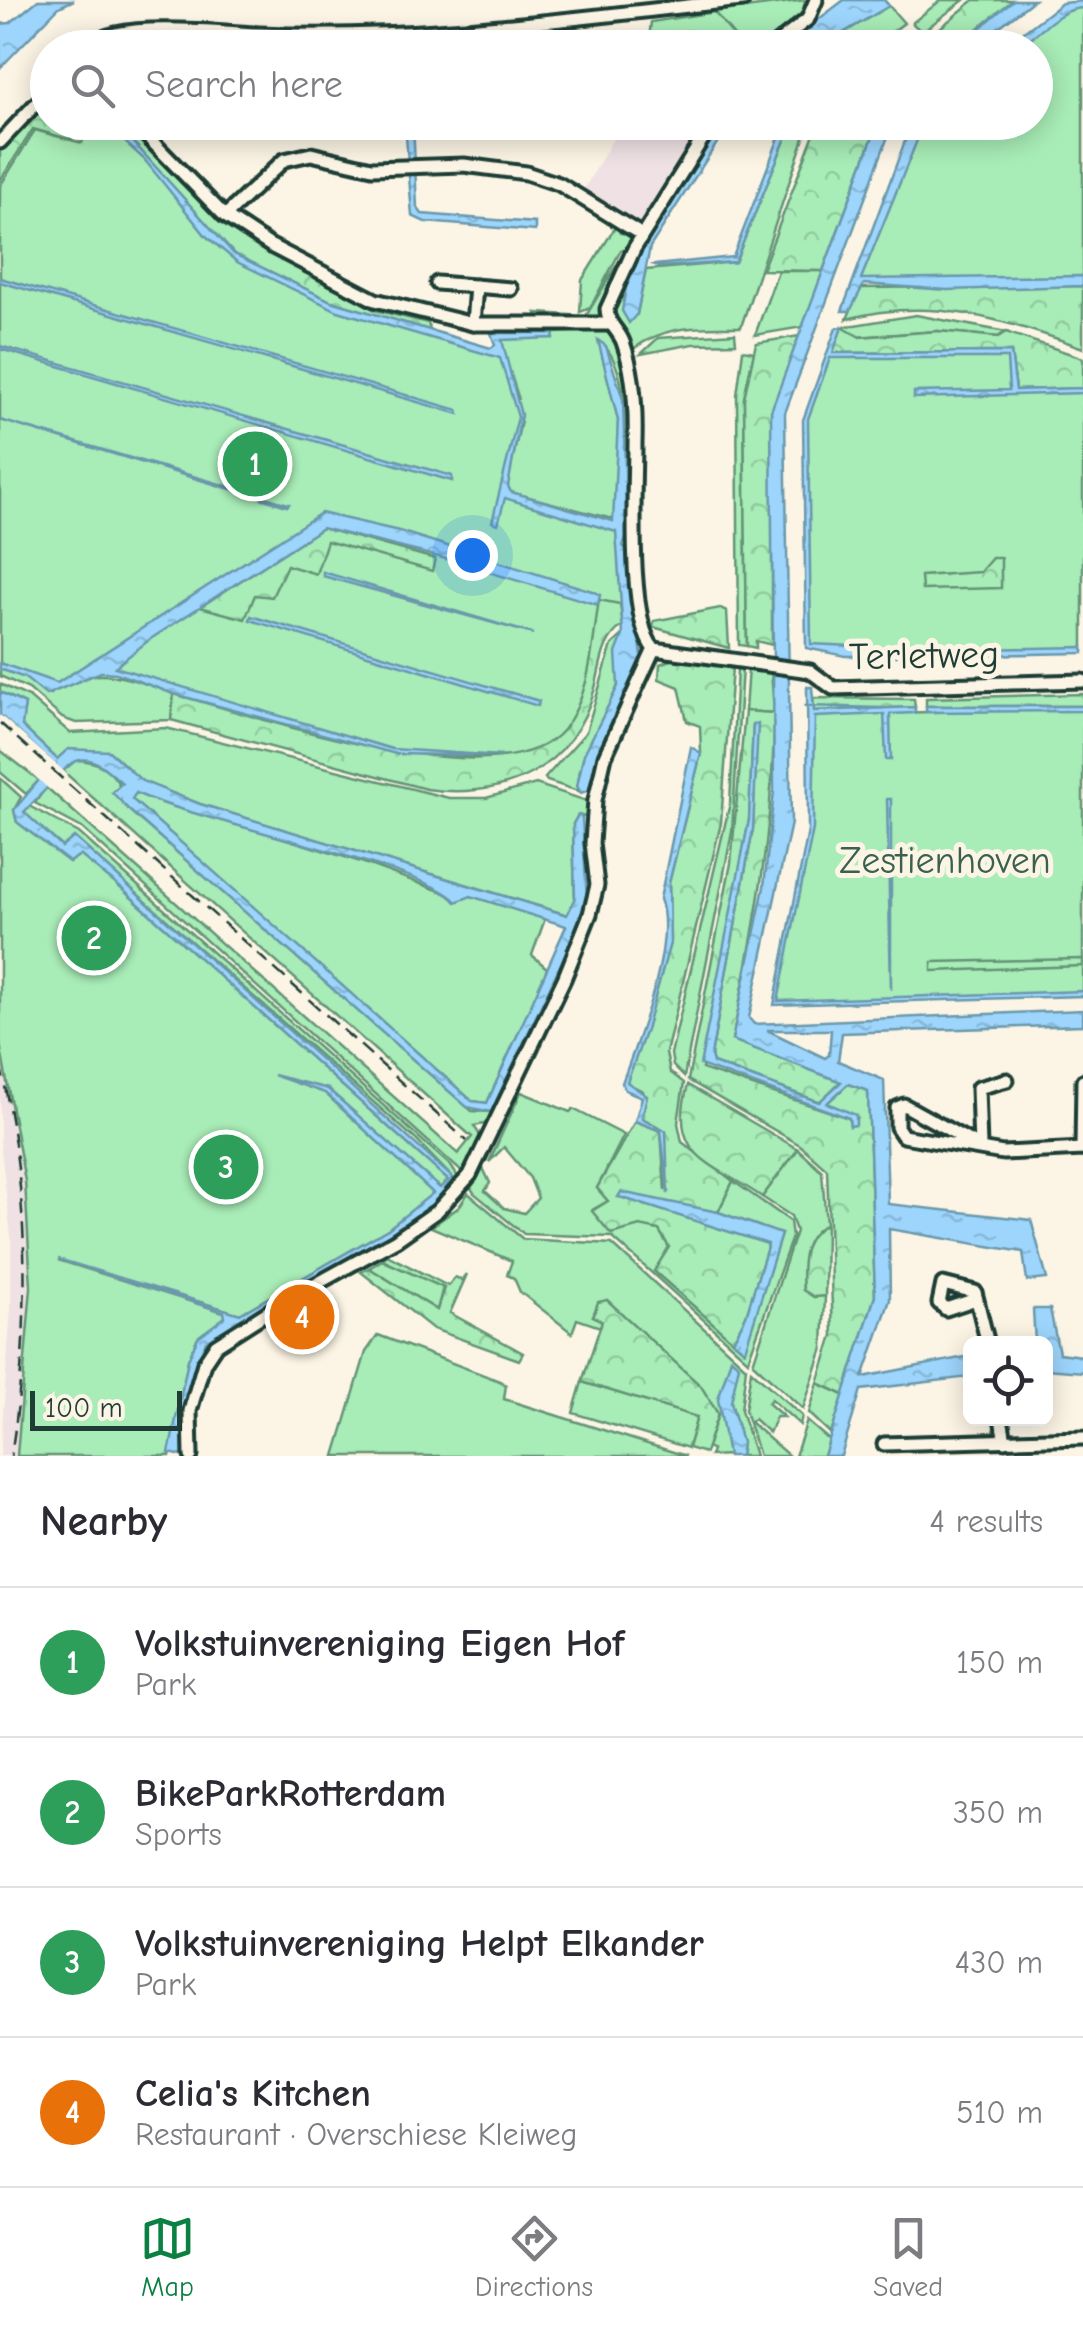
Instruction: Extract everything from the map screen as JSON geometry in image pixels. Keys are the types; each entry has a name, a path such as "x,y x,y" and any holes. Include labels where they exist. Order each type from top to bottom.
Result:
{"street":[{"path":"482,30 744,0"},
{"path":"794,30 808,19 816,0"},
{"path":"0,142 30,111"},
{"path":"151,140 225,216 271,246 375,300 472,324 610,324"},
{"path":"191,1456 190,1411 204,1363 216,1345 282,1303 396,1240 438,1211 470,1175 586,924 597,885 591,835 594,800 606,756 654,649 643,628 634,544 634,397 623,343 610,324 609,300 642,235 703,140"},
{"path":"225,216 274,168 296,156 311,154 372,168 493,167 542,177 642,235"},
{"path":"436,283 511,289"},
{"path":"472,324 476,286"},
{"name":"Terletweg","path":"654,649 797,669 815,674 833,688 1083,681"},
{"path":"980,1147 978,1088 1006,1080"},
{"path":"980,1147 922,1113 904,1105 897,1108 897,1127 902,1136 1003,1153 1083,1149 1083,1081"},
{"path":"976,1299 986,1336"},
{"path":"1002,1426 1005,1441"},
{"path":"884,1444 911,1450 1083,1438"}],"shaded area":[{"path":"612,140 715,140 651,235 583,191"},
{"path":"0,1044 21,1147 29,1230 29,1342 17,1456 0,1456 11,1307 11,1237 0,1141"}],"green space":[{"path":"805,0 798,18 786,30 729,30 714,12"},
{"path":"884,0 904,23 895,30 849,30 888,6"},
{"path":"941,0 964,0 925,30 912,23"},
{"path":"974,0 1013,0 976,30 938,30"},
{"path":"1066,6 1083,6 1083,283 860,279 913,140 1053,140 1053,30 1036,30"},
{"path":"714,12 729,30 650,30 651,22"},
{"path":"30,117 30,134 0,181 0,149"},
{"path":"30,138 82,143 124,140 207,233 323,302 498,353 519,400 501,344 505,337 553,338 554,333 604,330 616,343 624,363 631,419 627,527 624,399 611,354 599,342 618,420 616,520 510,492 507,486 521,421 503,490 619,529 629,601 604,638 577,717 537,761 396,752 103,665 50,689 25,678 50,694 66,684 96,675 127,678 174,694 171,720 76,723 62,718 29,689 0,676 0,669 24,676 0,666 0,186"},
{"path":"131,140 142,140 218,221 375,310 428,323 430,331 331,301 234,254"},
{"path":"785,140 803,140 741,327 671,331 633,349 618,322 615,306 623,282 640,254 623,302 637,314 646,270 735,262"},
{"path":"812,140 872,140 823,271 762,270"},
{"path":"616,226 620,233 629,233 632,241 599,318 540,320 536,313 586,316 625,251 621,250 590,308 580,312 582,280"},
{"path":"778,271 823,271 803,327 755,335"},
{"path":"1083,286 1083,348 995,320 937,310 878,312 847,319 860,288"},
{"path":"916,315 1006,332 998,337 938,331 855,337 842,327"},
{"path":"842,327 860,337 938,331 998,337 1006,332 1083,358 1083,388 1016,390 1011,352 832,353"},
{"path":"735,333 736,343 693,344 641,354 658,338"},
{"path":"799,336 788,367 772,555 772,645 756,641 756,648 747,646 744,398 756,343"},
{"path":"743,350 754,352 744,398 747,646 739,645 737,395"},
{"path":"1011,352 1083,390 1083,650 811,649 804,424 829,355"},
{"path":"322,528 435,559 432,571 327,541 316,574 287,565 272,597 255,595 245,619 200,607"},
{"path":"992,558 1001,558 1001,588 922,590 921,576 980,572"},
{"path":"599,600 620,604 623,626 606,645 584,716 553,758 509,783 483,789 426,789 171,720 174,694 376,747 434,756 488,758 532,750 563,730 580,701"},
{"path":"720,608 727,611 729,648 653,627 654,621"},
{"path":"623,635 619,681 586,751 578,791 547,781 545,778 586,732 612,645"},
{"path":"674,659 732,667 721,823 666,1053 670,1072 684,1083 678,1123 682,1142 733,1181 718,1212 618,1196 768,1244 746,1316 733,1341 654,1271 669,1247 659,1230 640,1226 611,1234 592,1211 608,1201 597,1188 635,1121 661,1131 665,1191 666,1131 642,1118 646,1103 643,1091 627,1083 670,943 669,883 701,753 700,726 687,721 679,687 659,679 660,664"},
{"path":"742,667 732,832 684,1077 673,1066 671,1054 730,803 737,669"},
{"path":"748,667 771,669 774,713 745,711"},
{"path":"0,684 29,697 70,733 166,728 449,798 486,798 536,784 590,802 588,818 578,815 573,824 575,899 568,915 200,804 142,782 115,756 57,759 21,726 25,704 0,692"},
{"path":"1083,694 1083,706 926,706 926,698"},
{"path":"813,698 914,699 915,707 814,711"},
{"name":"Zestienhoven","path":"1083,708 1083,993 776,1003 809,839 810,715"},
{"path":"745,711 774,713 773,755 762,877 732,1040 841,1081 820,1102 713,1063 711,1055 753,829 757,724 753,724 749,820 702,1069 849,1118 850,1125 857,1118 826,1104 848,1084 868,1090 875,1296 844,1395 818,1383 833,1335 827,1169 800,1145 688,1080 731,863"},
{"path":"0,750 39,780 26,794 0,772"},
{"path":"76,760 105,768 123,791 130,811 472,1111 490,1112 500,1093 504,1095 490,1123 474,1126 483,1140 464,1174 82,828 35,803 46,787 458,1154 472,1137 63,771"},
{"path":"0,778 21,797 14,810 17,822 69,862 80,855 122,889 448,1180 441,1188 325,1093 434,1193 388,1229 240,1314 58,1260 224,1312 226,1317 198,1337 188,1360 170,1456 17,1456 31,1287 25,1181 0,1044"},
{"path":"136,792 364,863 451,895 471,896 545,919 532,955 548,969 487,1103 472,1101 131,799"},
{"path":"29,806 79,833 451,1166 460,1180 439,1205 434,1203 453,1178 415,1139 74,838 63,847 24,813"},
{"path":"1083,959 1083,966 932,971 932,962"},
{"path":"688,1085 798,1149 762,1197 711,1165 689,1143 683,1109"},
{"path":"521,1092 570,1112 573,1109 624,1135 597,1188 608,1201 594,1209 659,1230 669,1247 655,1272 744,1350 781,1234 718,1212 733,1181 790,1221 792,1237 748,1360 612,1237 524,1234 474,1193 471,1188 483,1168 490,1183 485,1191 504,1208 524,1213 538,1198 530,1178 504,1147 489,1162"},
{"path":"798,1149 822,1171 826,1224 812,1236 804,1261 803,1290 814,1297 825,1296 823,1348 803,1409 753,1363 796,1231 791,1216 762,1197"},
{"path":"468,1193 523,1239 612,1244 746,1367 741,1410 755,1456 740,1456 742,1443 731,1402 731,1358 729,1455 710,1456 712,1450 707,1447 718,1414 607,1300 593,1316 602,1321 600,1327 577,1319 572,1333 520,1292 514,1278 507,1275 512,1261 431,1227 459,1207"},
{"path":"826,1224 825,1296 814,1297 803,1290 803,1261 807,1244"},
{"path":"387,1255 448,1286 455,1277 462,1280 467,1274 450,1313 523,1353 519,1360 433,1329 361,1272 369,1268 437,1310 444,1288 382,1260"},
{"path":"382,1260 443,1287 437,1310 369,1268"},
{"path":"607,1300 701,1386 718,1414 705,1453 688,1448 697,1417 582,1382 602,1321 593,1316 598,1302"},
{"path":"378,1335 500,1381 506,1385 504,1399 686,1456 335,1456 366,1352"},
{"path":"751,1370 802,1416 800,1425 771,1399 768,1403 784,1417 776,1417 769,1433 754,1419 750,1422 789,1456 759,1456 745,1410"},
{"path":"582,1382 697,1417 688,1448 573,1413"},
{"path":"818,1383 844,1395 831,1434 809,1413"},
{"path":"807,1421 829,1440 824,1456 795,1456"}],"water":[{"path":"38,0 74,0 59,7 37,30 30,30 30,37 0,68 0,24 10,23"},
{"path":"844,0 884,0 889,6 848,30 804,30"},
{"path":"1013,0 1034,0 995,30 977,30"},
{"path":"1083,1 1083,8 1062,15 1041,30 1026,30 1062,3"},
{"path":"123,140 131,140 234,254 331,301 491,348 495,345 491,333 554,333 553,338 502,340 521,415 508,486 511,492 613,521 618,420 598,340 606,346 623,399 627,535 623,546 627,550 642,656 603,742 589,790 581,793 577,786 584,754 618,686 616,653 623,635 616,532 505,498 498,524 492,522 518,417 500,358 338,311 237,262 206,236 144,159"},
{"path":"406,140 414,140 417,207 422,214 535,223 535,231 425,222 412,216"},
{"path":"710,140 719,140 650,247 637,314 629,323 622,311 626,287 640,254"},
{"path":"778,140 785,140 735,262 654,265 733,257"},
{"path":"872,140 887,140 785,413 791,823 749,1018 754,1024 1083,1010 1083,1025 842,1033 838,1061 884,1080 888,1204 1031,1220 1047,1279 1027,1281 1023,1252 889,1229 890,1300 863,1377 963,1357 963,1378 861,1390 841,1456 824,1456 875,1296 868,1091 848,1084 827,1103 856,1115 856,1125 850,1126 849,1118 700,1065 749,820 753,724 758,724 753,829 711,1055 713,1063 819,1102 841,1082 732,1040 764,887 774,791 771,411","holes":["767,1030 831,1030 829,1055 825,1058"]},
{"path":"905,140 917,140 861,279 1083,276 1083,286 947,290 864,284 850,311 842,311"},
{"path":"0,278 458,410 459,414 0,282"},
{"path":"842,327 833,353 1011,352 1016,390 1083,388 1083,393 914,398 914,392 1009,390 1007,358 830,358 808,419 811,644 917,649 917,656 845,656 806,648 803,420 836,328"},
{"path":"0,349 452,476 452,481"},
{"path":"0,420 289,504 287,506"},
{"path":"321,513 399,531 592,591 600,595 598,605 439,557 322,528 149,640 115,667 392,749 502,756 396,754 174,694 116,673 101,672 46,695 25,678 0,669 0,663 57,683"},
{"path":"323,572 533,634 323,576"},
{"path":"251,616 539,701 538,706 250,620"},
{"path":"1083,647 1083,653 925,656 925,650"},
{"path":"807,687 812,687 814,711 915,707 915,713 890,714 891,760 886,760 884,714 815,717 813,829 778,1001 1083,991 1083,996 774,1005 808,831"},
{"path":"0,692 25,704 22,726 57,759 68,749 109,751 142,781 200,804 567,915 575,899 573,824 578,815 582,817 587,899 580,923 491,1112 467,1107 130,811 112,792 122,783 104,767 91,760 69,765 24,812 62,847 74,837 453,1178 434,1203 388,1235 206,1341 190,1387 183,1423 183,1456 169,1453 188,1360 198,1337 225,1317 224,1312 58,1259 240,1314 388,1229 433,1193 325,1093 273,1075 328,1089 440,1188 448,1180 122,889 80,855 69,862 17,822 14,810 53,763 0,715","holes":["136,793 403,874 456,902 471,896 566,926 487,1103 472,1101 132,799"]},
{"path":"926,706 1083,706 1083,711 926,712"},
{"path":"691,747 701,753 669,883 670,943 627,1082 647,1096 642,1118 666,1131 668,1194 661,1131 635,1121 642,1097 625,1090 622,1083 660,965 664,918 660,899"},
{"path":"887,799 891,799 891,990"},
{"path":"621,1192 718,1212 781,1234 745,1350 733,1341 746,1316 768,1244 618,1197"},
{"path":"1033,1309 1050,1309 1059,1353 1083,1356 1083,1372 1053,1370 1053,1336 1035,1336"},
{"path":"731,1358 739,1365 731,1402 742,1443 740,1456 728,1456 718,1399"}],"pier":[{"path":"0,715 67,774 50,790 0,745 0,740 38,773 47,763 0,721"}],"waterway":[{"path":"805,706 883,708"}],"railway":[{"path":"0,723 467,1141"},
{"path":"0,1064 17,1161 24,1260 22,1358 11,1456"}],"place":[{"name":"Volkstuinvereniging Eigen Hof","path":"255,464"},
{"name":"BikeParkRotterdam","path":"94,938"},
{"name":"Volkstuinvereniging Helpt Elkander","path":"226,1167"},
{"name":"Celia's Kitchen","path":"302,1317"}]}
